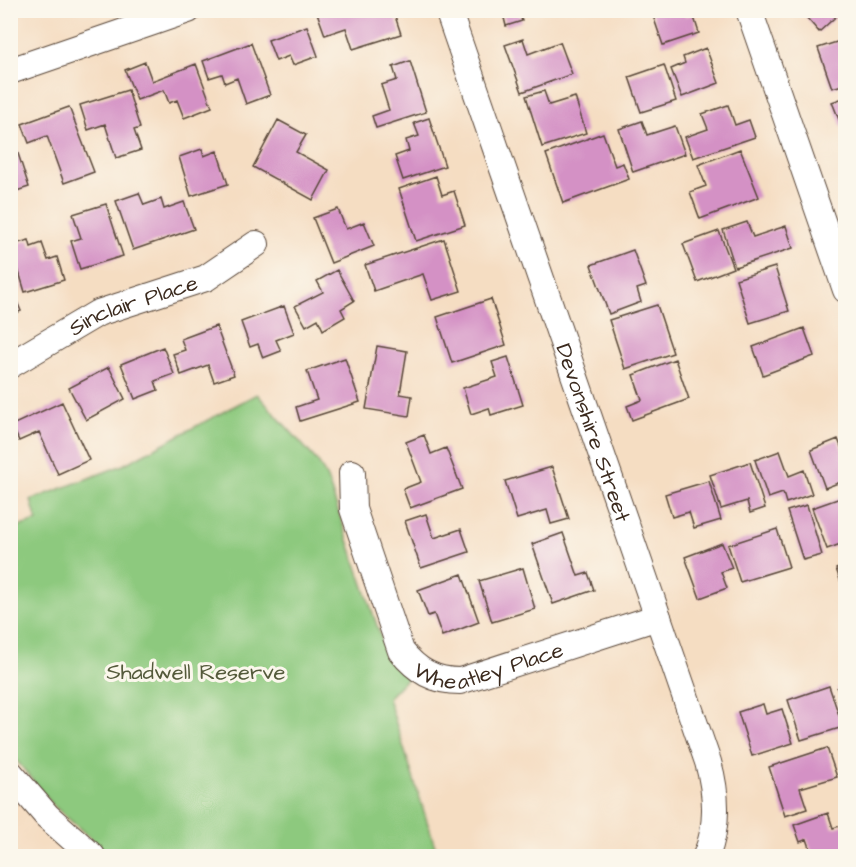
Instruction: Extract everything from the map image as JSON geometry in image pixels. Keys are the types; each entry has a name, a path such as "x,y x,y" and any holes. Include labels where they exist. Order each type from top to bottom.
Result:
{"street":[{"name":"Devonshire Street","path":"448,10 714,783 715,822 706,856"},
{"path":"749,10 846,290"},
{"path":"10,71 186,11"},
{"name":"Sinclair Place","path":"10,365 98,313 206,278 256,244"},
{"name":"Wheatley Place","path":"352,473 353,509 401,651 412,665 429,676 443,681 460,681 658,617"},
{"path":"10,773 47,816 92,856"}],"green space":[{"name":"Shadwell Reserve","path":"257,394 318,462 327,478 387,655 407,678 388,698 438,856 111,856 54,806 11,754 10,529 37,521 31,500 123,465"}],"building":[{"path":"316,10 393,10 401,34 353,49 346,28 325,35"},
{"path":"502,10 523,10 519,12 522,21 506,26"},
{"path":"651,10 683,10 685,16 693,14 699,33 663,45"},
{"path":"800,10 843,10 819,32"},
{"path":"307,26 318,56 293,65 289,56 276,61 268,40"},
{"path":"523,39 528,54 560,42 572,74 522,92 505,45"},
{"path":"846,39 846,84 832,88 818,48"},
{"path":"251,43 270,95 246,104 237,78 225,83 222,74 209,78 203,61"},
{"path":"706,48 719,83 682,97 671,69 685,63 683,57"},
{"path":"410,61 426,112 376,128 372,116 389,110 381,85 397,80 393,67"},
{"path":"145,62 152,81 196,64 212,107 184,118 177,100 169,103 164,90 137,100 125,70"},
{"path":"664,65 676,101 641,112 629,77"},
{"path":"128,90 140,128 134,130 141,150 116,158 105,124 88,130 80,105"},
{"path":"544,91 549,105 575,97 586,133 542,147 526,96"},
{"path":"846,97 846,126 842,127 832,102"},
{"path":"728,105 735,125 749,120 755,137 693,158 685,137 708,129 702,114"},
{"path":"69,107 94,172 64,183 47,136 29,143 22,124"},
{"path":"429,118 445,166 403,180 395,156 409,151 406,140 419,136 414,123"},
{"path":"278,120 306,135 296,152 329,170 313,200 253,167"},
{"path":"642,121 647,135 675,126 685,154 633,172 619,129"},
{"path":"10,129 29,187 10,193"},
{"path":"603,133 615,166 623,163 629,179 563,203 546,154"},
{"path":"202,149 204,156 217,151 228,184 191,196 179,157"},
{"path":"740,149 759,197 700,219 690,192 706,186 698,165"},
{"path":"436,176 442,195 454,191 465,225 416,241 399,189"},
{"path":"139,193 144,205 161,199 164,209 184,202 194,229 133,250 116,201"},
{"path":"106,204 123,256 80,269 71,241 81,238 73,214"},
{"path":"338,209 346,229 364,222 374,246 331,263 313,218"},
{"path":"747,222 753,237 786,226 793,248 735,267 723,230"},
{"path":"719,231 733,268 697,282 683,244"},
{"path":"444,239 461,291 432,300 423,274 374,291 365,265"},
{"path":"29,240 31,247 42,243 48,260 57,257 64,280 25,292 11,245"},
{"path":"633,250 646,286 637,289 641,302 609,314 591,265"},
{"path":"775,267 789,311 750,323 736,279"},
{"path":"337,270 354,301 341,309 345,317 323,330 318,319 306,326 295,306 323,292 317,281"},
{"path":"10,285 21,311 10,315"},
{"path":"491,299 506,345 452,363 437,317"},
{"path":"657,305 673,353 625,369 609,320"},
{"path":"284,306 294,333 276,340 281,351 263,358 258,344 250,347 241,322"},
{"path":"216,326 234,375 214,382 208,365 181,375 173,354 185,350 181,339"},
{"path":"804,328 814,356 763,375 753,347"},
{"path":"377,346 407,351 400,394 412,396 409,416 366,409"},
{"path":"163,347 174,374 155,381 158,390 135,399 121,364"},
{"path":"508,357 523,405 491,415 489,408 471,414 463,388 497,377 492,362"},
{"path":"345,358 360,402 300,421 296,407 317,400 307,371"},
{"path":"675,359 689,399 632,420 627,406 642,400 633,375"},
{"path":"109,367 125,399 86,420 69,388"},
{"path":"62,402 89,460 58,474 39,432 19,441 12,425"},
{"path":"424,435 431,454 446,448 462,489 410,508 403,489 421,482 406,442"},
{"path":"838,439 846,459 846,480 825,488 811,450"},
{"path":"780,451 789,476 804,470 812,494 786,503 783,493 768,498 755,460"},
{"path":"750,462 765,508 750,513 747,501 721,509 710,475"},
{"path":"552,467 569,519 551,524 547,510 517,519 505,481"},
{"path":"709,481 721,520 694,528 689,512 672,517 665,494"},
{"path":"846,496 846,542 827,549 812,508"},
{"path":"807,505 822,555 803,560 787,511"},
{"path":"426,514 434,538 461,529 469,552 421,568 405,521"},
{"path":"777,529 789,567 740,582 728,545"},
{"path":"563,533 578,576 588,573 594,590 553,604 532,544"},
{"path":"722,543 732,568 721,572 727,588 700,598 685,557"},
{"path":"846,565 846,593 845,593 836,569"},
{"path":"523,568 535,609 492,622 479,581"},
{"path":"462,574 479,622 442,636 434,614 428,616 418,590"},
{"path":"846,685 846,711 845,711 837,688"},
{"path":"829,686 843,727 801,740 788,700"},
{"path":"763,704 766,714 782,709 793,743 752,756 738,712"},
{"path":"827,748 837,777 800,788 807,809 785,816 769,767"},
{"path":"828,813 833,828 846,824 846,856 813,856 807,839 800,842 794,825"}]}
